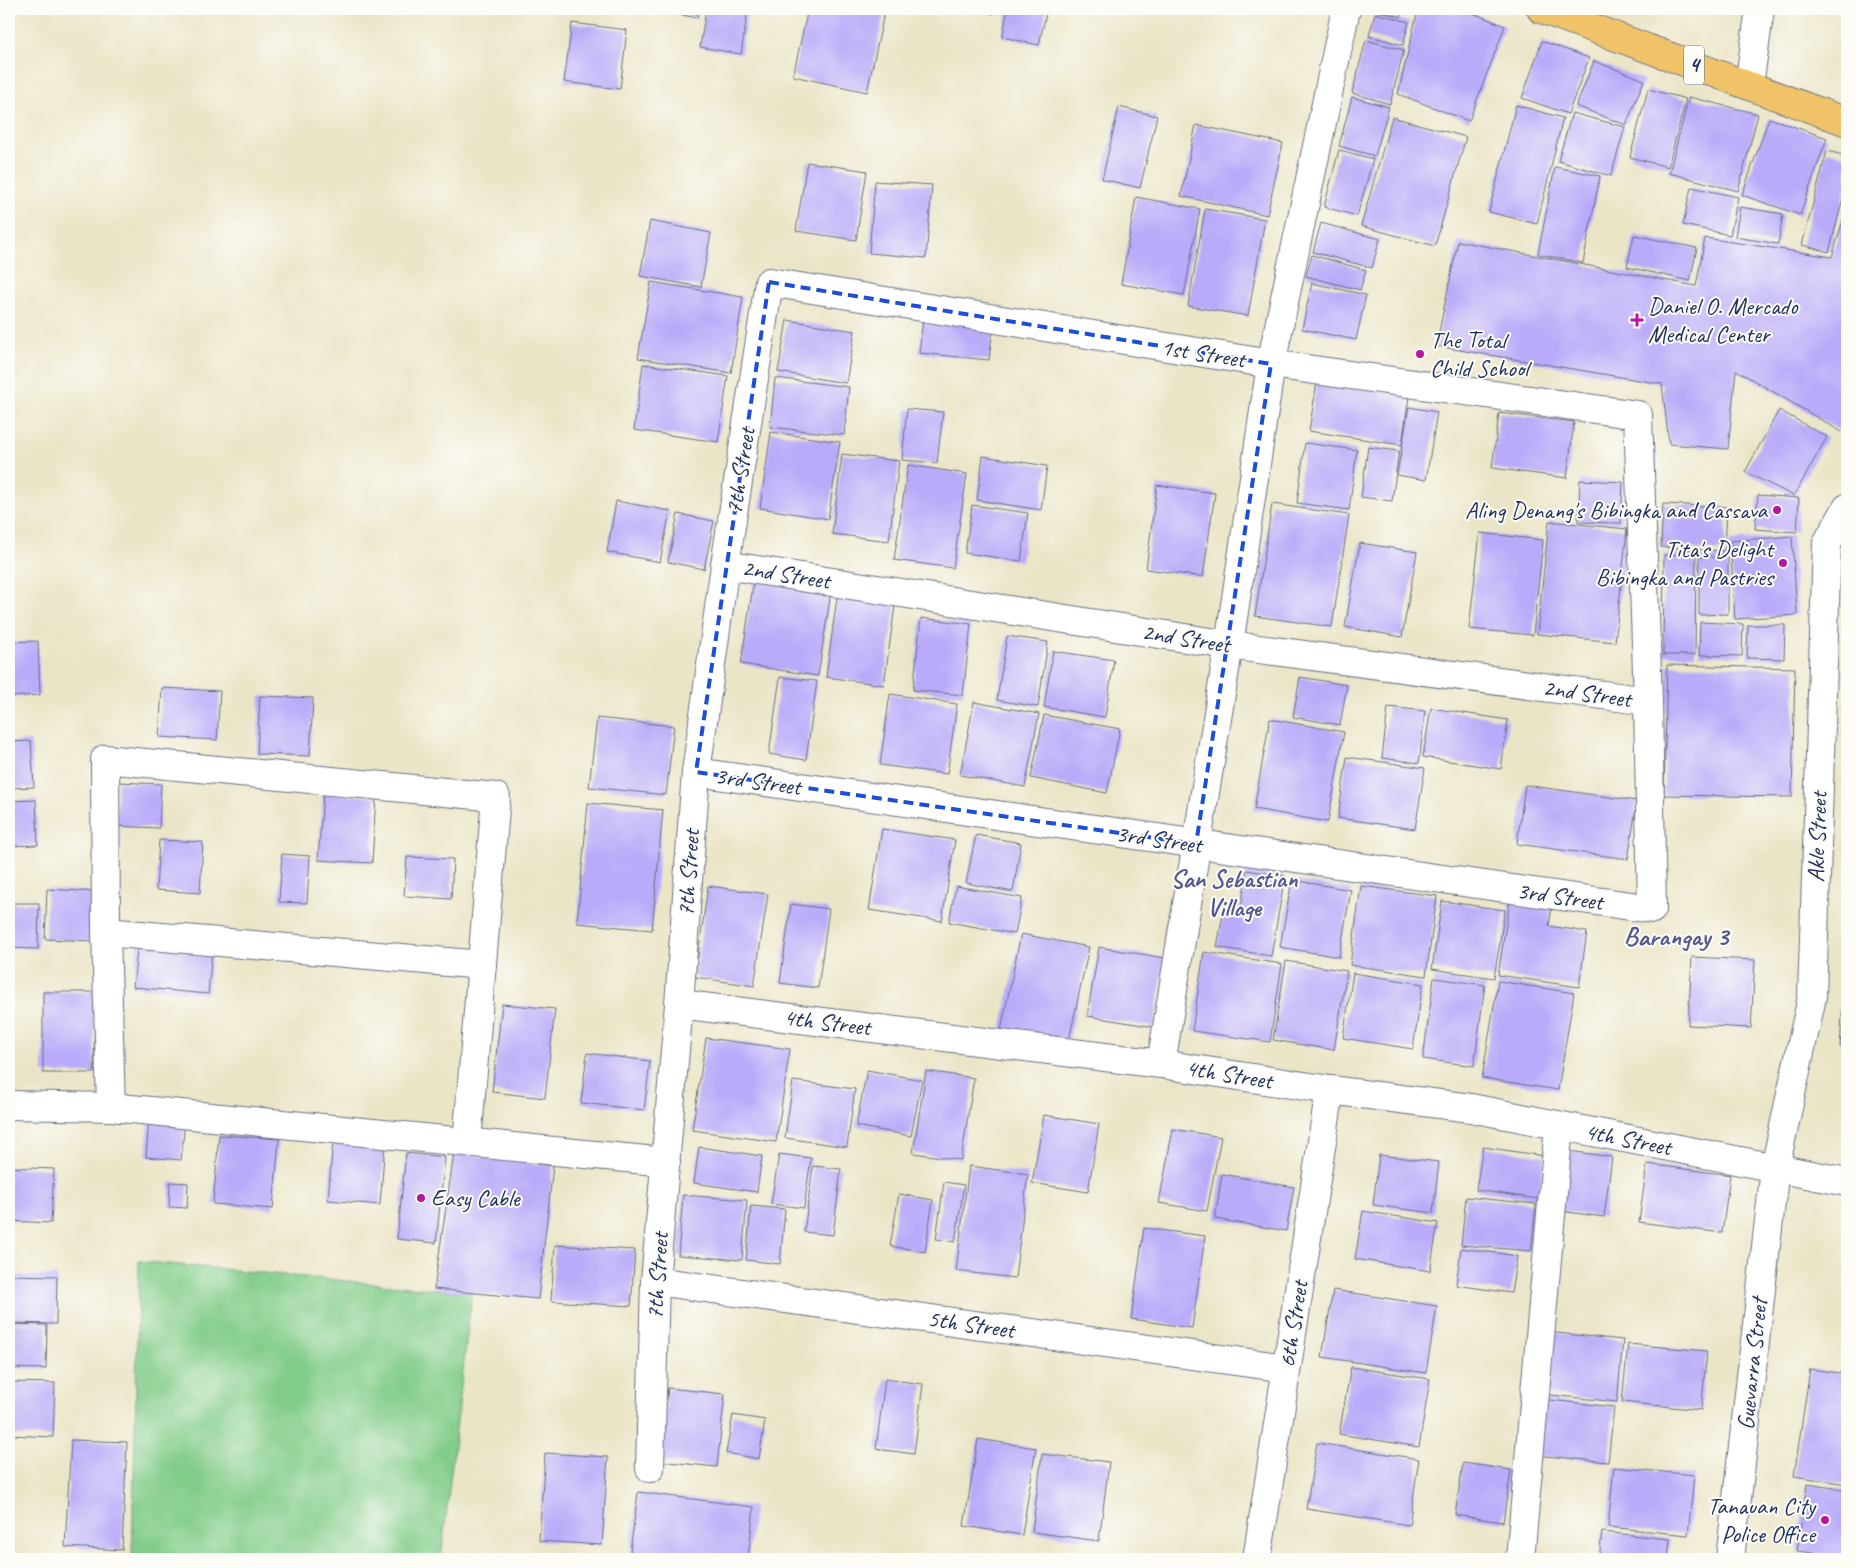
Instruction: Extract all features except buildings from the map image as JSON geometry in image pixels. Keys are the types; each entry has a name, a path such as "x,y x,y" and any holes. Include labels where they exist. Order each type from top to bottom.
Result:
{"highway":[{"name":"4","path":"1541,9 1847,122"}],"street":[{"path":"1161,1064 1229,645 1271,364 1346,9"},
{"path":"1748,85 1760,9"},
{"name":"1st Street","path":"769,282 1271,364 1638,415 1648,701"},
{"name":"7th Street","path":"650,1468 655,1281 679,1004 696,772 725,565 769,282"},
{"name":"Akle Street","path":"1775,1168 1812,998 1827,543 1847,508"},
{"name":"2nd Street","path":"725,565 1229,645 1648,701"},
{"name":"3rd Street","path":"696,772 1652,909 1648,701"},
{"path":"111,1107 106,932 105,759 496,797 467,1142"},
{"path":"106,932 482,965"},
{"name":"4th Street","path":"679,1004 1161,1064 1330,1090 1471,1108 1847,1182"},
{"name":"6th Street","path":"1257,1559 1330,1090"},
{"path":"9,1105 111,1107 666,1162"},
{"path":"1520,1559 1559,1126"},
{"name":"Guevarra Street","path":"1730,1559 1775,1168"},
{"name":"5th Street","path":"655,1281 1286,1368"}],"highlighted area":[{"path":"769,282 1271,364 1196,844 696,772"}],"green space":[{"path":"139,1261 472,1293 441,1559 132,1559"}],"place":[{"name":"Daniel O. Mercado Medical Center","path":"1637,320"},
{"name":"The Total Child School","path":"1420,354"},
{"name":"Aling Denang's Bibingka and Cassava","path":"1777,510"},
{"name":"Tita's Delight Bibingka and Pastries","path":"1783,563"},
{"name":"Easy Cable","path":"421,1198"},
{"name":"Tanauan City Police Office","path":"1825,1520"}],"district":[{"name":"San Sebastian Village","path":"1234,894"},
{"name":"Barangay 3","path":"1676,936"}]}
